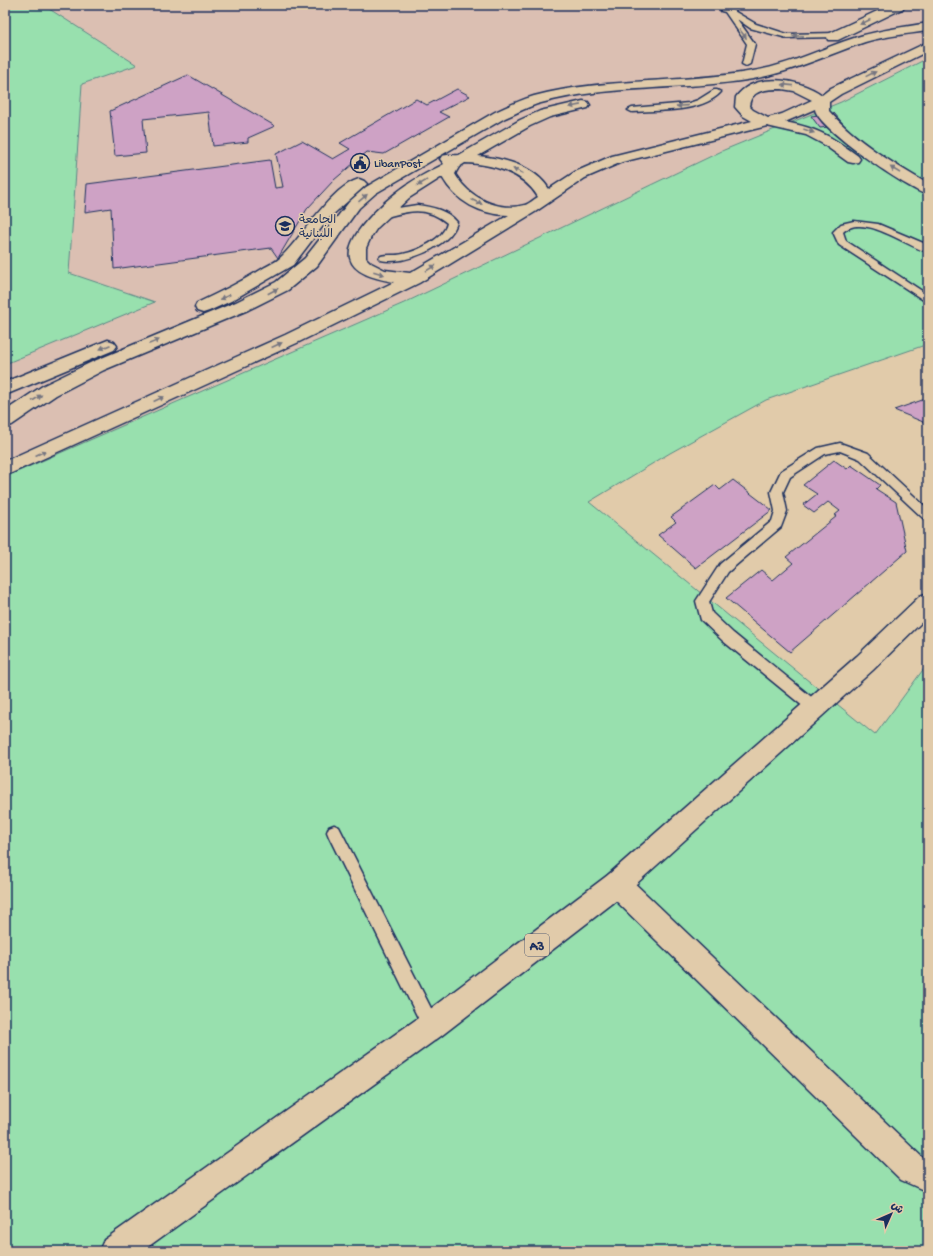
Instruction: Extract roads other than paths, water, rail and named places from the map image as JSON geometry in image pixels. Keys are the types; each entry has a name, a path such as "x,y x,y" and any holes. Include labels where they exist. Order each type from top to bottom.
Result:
{"main road":[{"path":"5,420 50,390 98,366 242,306 282,286 311,262 354,206 371,190 423,160 455,128 506,99 545,87 591,79 712,69 746,64 783,55 837,35 900,5"},
{"path":"455,128 500,115 543,98 592,91 699,83 753,75 801,63 860,40 928,27"},
{"path":"5,469 291,339 413,279 530,209 580,175 616,159 787,117 822,101 836,91 928,46"},
{"path":"413,279 385,275 372,271 364,266 359,260 358,251 361,242 380,216 411,189 454,161 525,123 565,108 608,101 717,92 773,84 791,85 812,93 822,101"},
{"path":"759,87 746,93 743,97 742,107 750,115 771,122 789,125 821,136 861,166"},
{"path":"822,101 822,112 835,126 878,160 928,190"},
{"path":"455,128 454,161 448,174 456,189 466,197 483,206 512,211 530,209"},
{"path":"190,312 225,297 287,261 298,250 324,214 342,196 390,163 423,160 496,162 522,173 538,184 546,197"},
{"path":"5,389 120,341"},
{"name":"A3","path":"115,1251 431,1026 617,884 865,663 928,602"},
{"path":"617,884 912,1169 928,1177"}],"lane":[{"path":"723,7 753,26 787,36 837,35"},
{"path":"723,7 751,44 746,64"},
{"path":"632,110 690,106 701,102 717,92"},
{"path":"380,216 396,210 423,208 440,212 452,222 452,227 449,232 413,254 401,257 384,258"},
{"path":"928,249 873,225 857,223 844,226 838,232 842,243 928,300"},
{"path":"815,708 706,616 702,601 724,568 777,524 781,511 777,492 785,474 822,451 840,447 864,456 928,516"},
{"path":"334,832 431,1026"}],"place":[{"name":"LibanPost","path":"360,163"},
{"name":"الجامعة اللبنانية","path":"285,226"}]}
